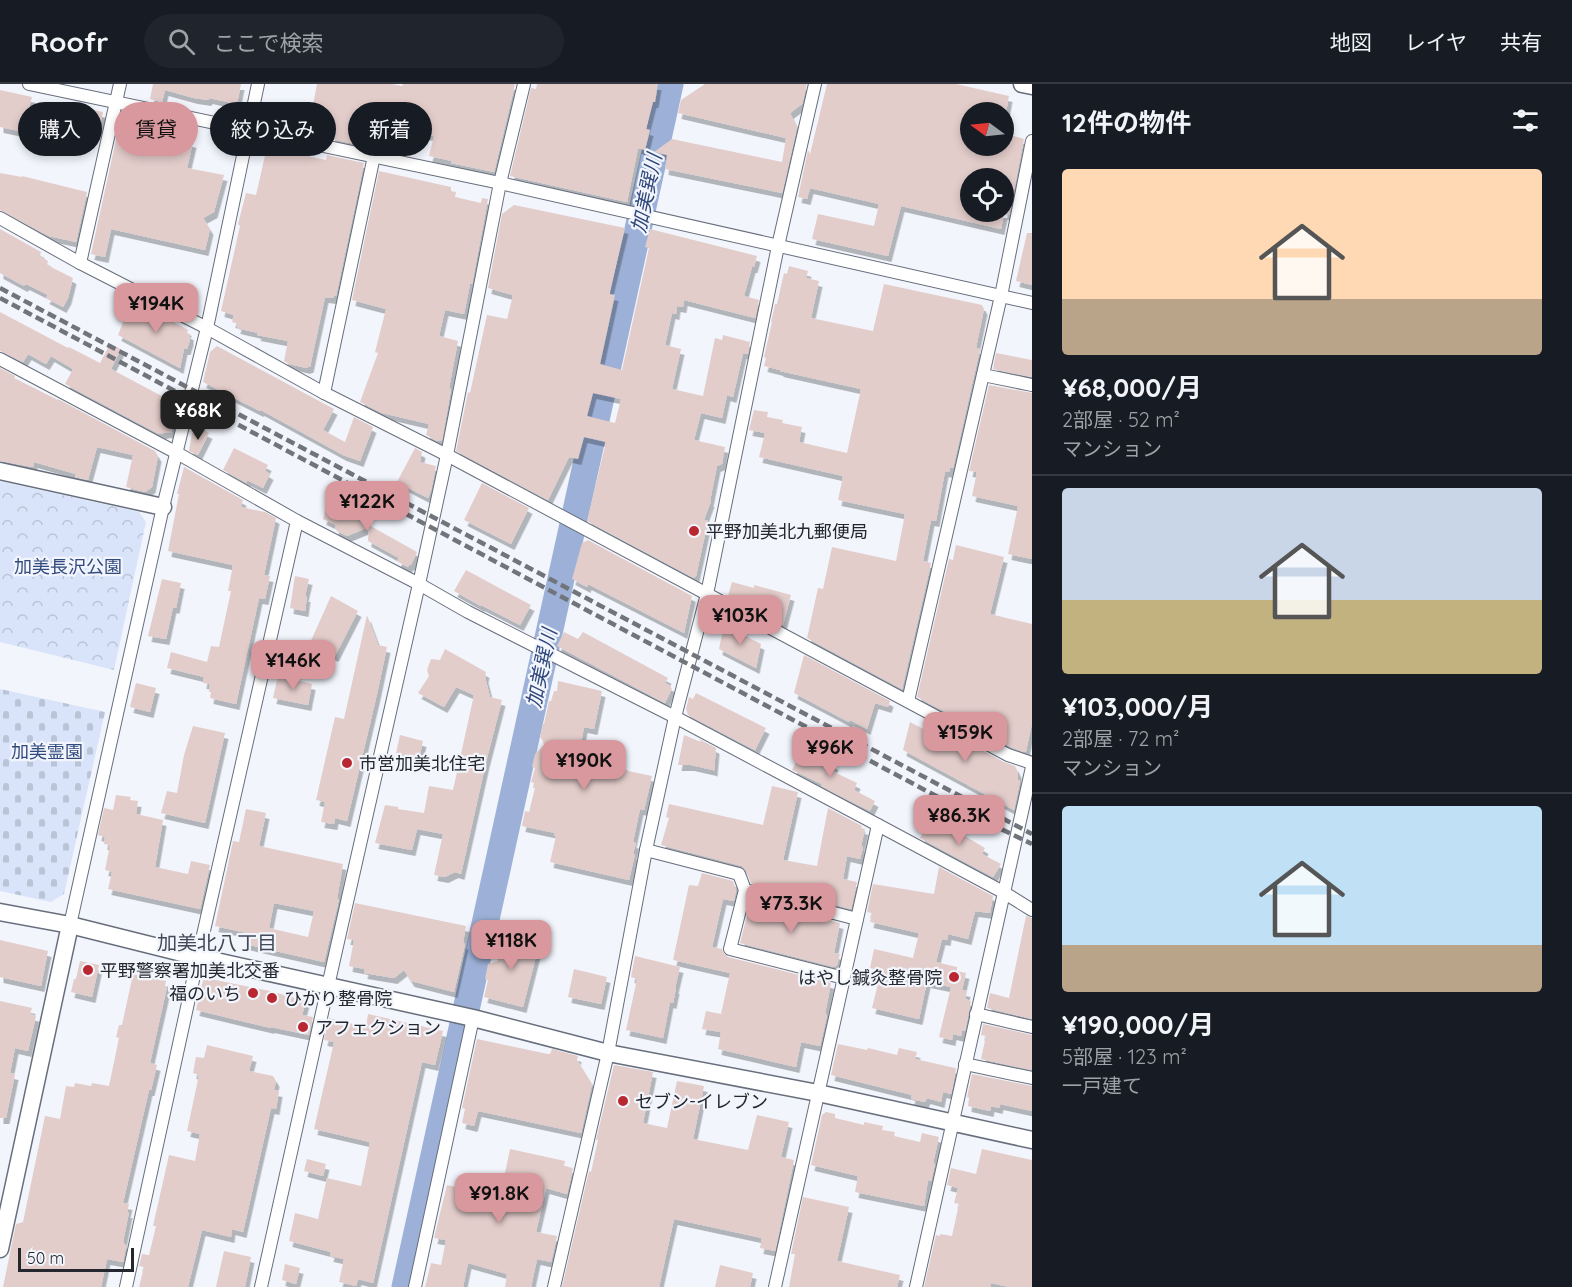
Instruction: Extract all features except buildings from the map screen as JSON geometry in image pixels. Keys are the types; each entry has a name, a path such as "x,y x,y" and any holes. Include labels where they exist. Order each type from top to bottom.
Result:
{"street":[{"path":"29,84 116,102 120,84"},
{"path":"254,102 258,84"},
{"path":"261,1287 419,584 447,455 500,183 524,84"},
{"path":"554,1287 608,1053 646,850 675,717 706,594 778,246 815,84"},
{"path":"1022,84 1032,86"},
{"path":"80,262 114,111"},
{"path":"908,701 1001,296 1032,141"},
{"path":"0,1249 163,507 207,328 242,156"},
{"path":"324,393 374,156 1032,303"},
{"path":"0,218 324,393 447,455 1008,755 1032,765 916,1287"},
{"path":"0,359 177,453 297,521 468,612 675,717 1003,892 1032,910"},
{"path":"983,375 1032,385"},
{"path":"0,471 163,507"},
{"path":"126,1287 297,521"},
{"path":"775,1287 878,825"},
{"path":"646,850 739,874 745,890 730,949 844,978"},
{"path":"745,890 857,919"},
{"path":"0,912 467,1016 608,1053 818,1093 1032,1140"},
{"path":"976,1014 1032,1027"},
{"path":"415,1287 467,1016"},
{"path":"965,1064 1032,1078"}],"green space":[{"name":"加美長沢公園","path":"0,481 139,512 146,522 114,670 0,642"},
{"name":"加美霊園","path":"0,689 105,712 64,894 51,902 0,891"}],"waterway":[{"name":"加美巽川","path":"405,1287 670,84"}],"railway":[{"path":"0,288 1032,834"},
{"path":"0,298 970,814 1032,844"}],"place":[{"name":"平野加美北九郵便局","path":"694,531"},
{"name":"市営加美北住宅","path":"347,763"},
{"name":"平野警察署加美北交番","path":"88,970"},
{"name":"はやし鍼灸整骨院","path":"954,977"},
{"name":"福のいち","path":"253,993"},
{"name":"ひかり整骨院","path":"272,998"},
{"name":"アフェクション","path":"303,1027"},
{"name":"セブン-イレブン","path":"623,1101"}],"district":[{"name":"加美北八丁目","path":"217,942"}]}
